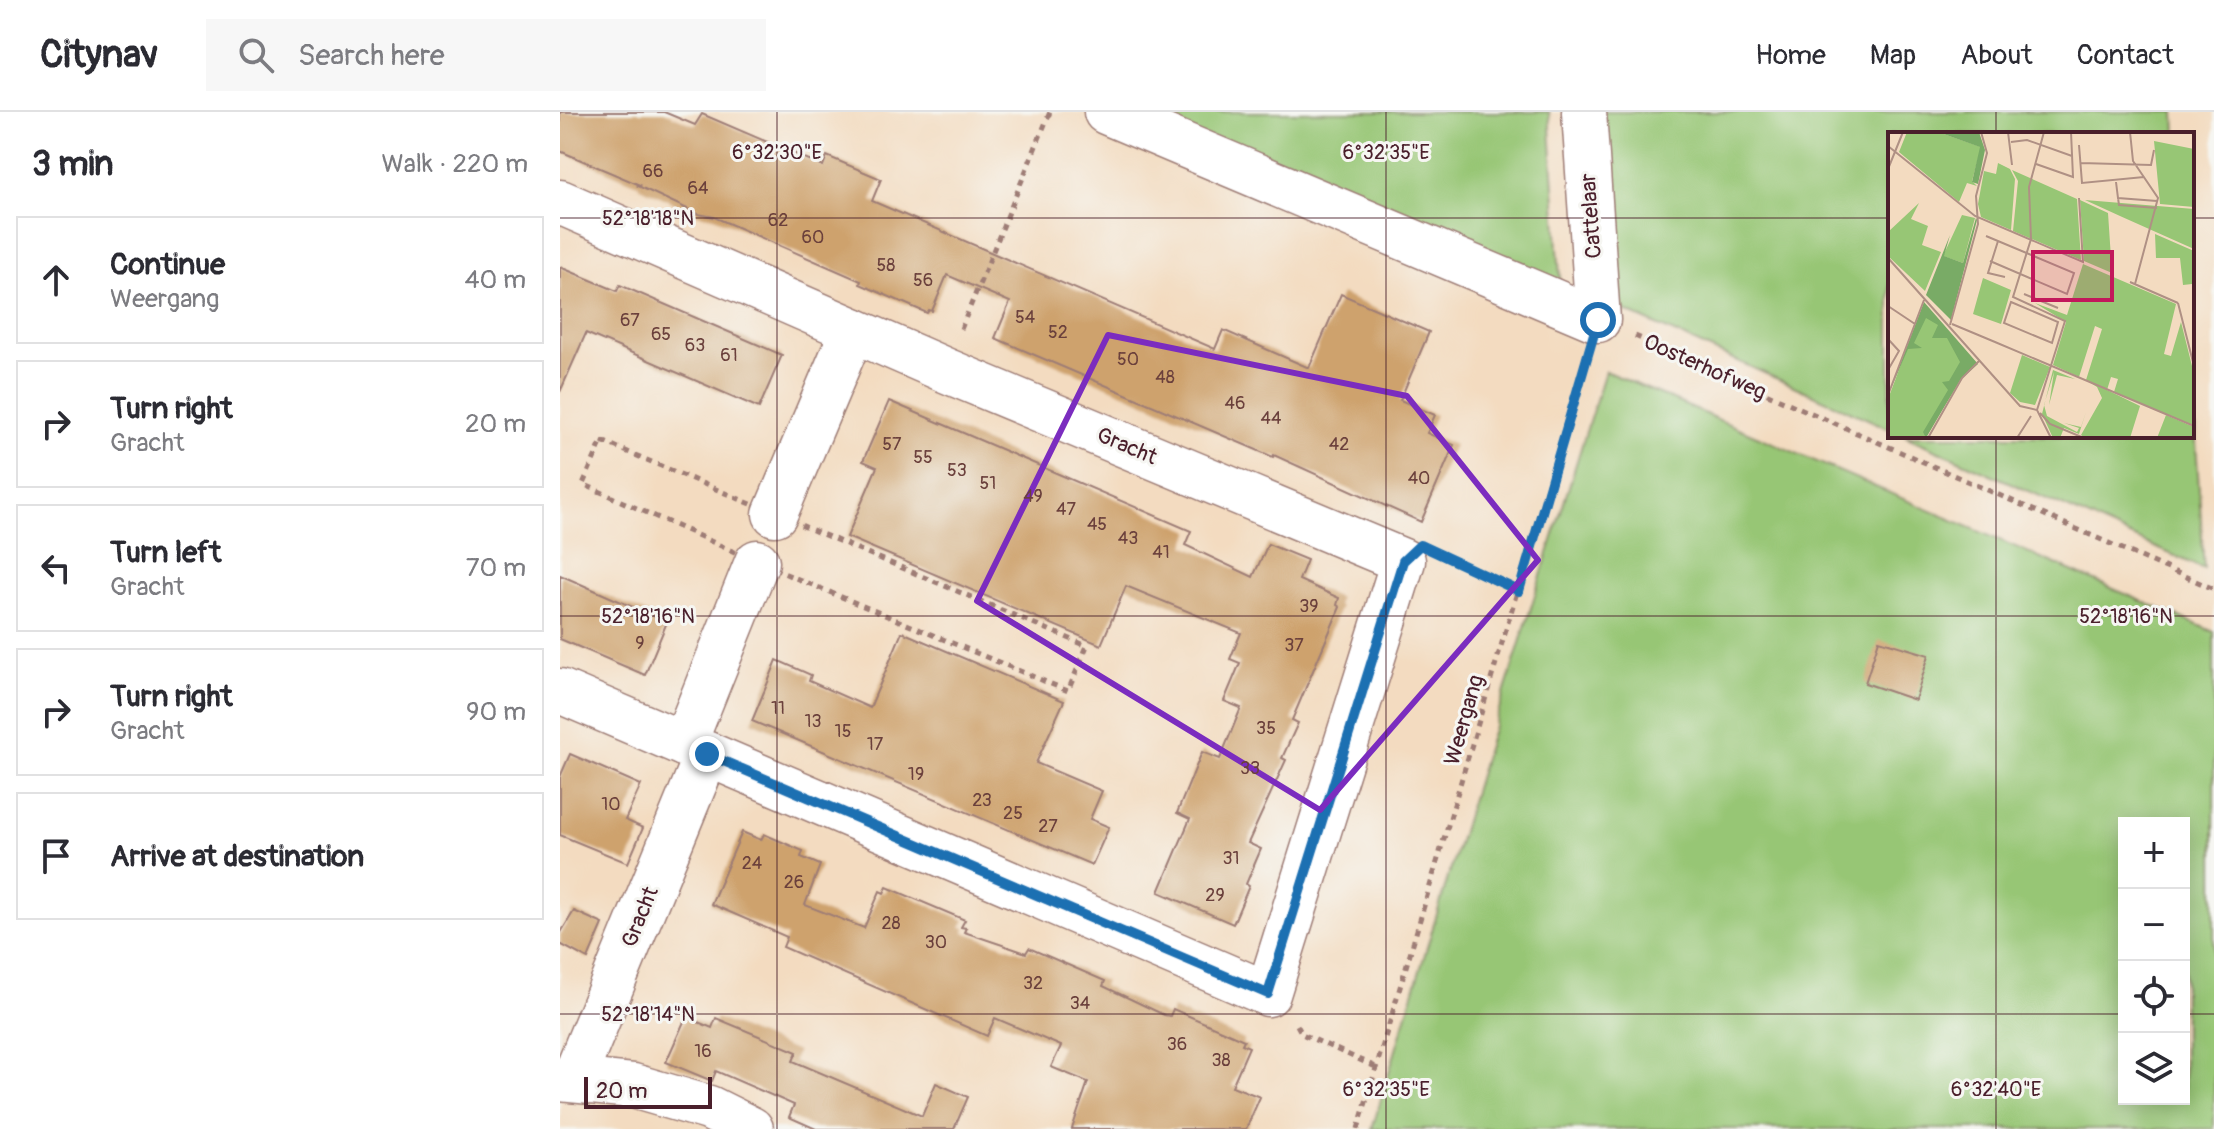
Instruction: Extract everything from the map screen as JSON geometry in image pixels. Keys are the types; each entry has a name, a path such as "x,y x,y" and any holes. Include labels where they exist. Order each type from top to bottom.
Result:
{"street":[{"path":"1106,112 1598,320"},
{"name":"Cattelaar","path":"1584,112 1598,320"},
{"name":"Gracht","path":"560,202 945,370 1403,561"},
{"path":"775,514 853,330"},
{"path":"560,691 1268,994 1403,561"},
{"name":"Gracht","path":"751,1129 709,1108 633,1086 566,1080 696,749 757,562"}],"path":[{"path":"945,370 1050,112"},
{"name":"Oosterhofweg","path":"1598,320 2214,589"},
{"name":"Weergang","path":"1358,1129 1598,320"},
{"path":"1403,561 1420,545 1519,591"},
{"path":"757,562 1068,691 1087,646"},
{"path":"1268,994 1286,1004 1302,1034 1378,1068"}],"highlighted area":[{"path":"1108,335 1407,396 1538,560 1320,810 977,601"}],"green space":[{"path":"1137,112 1549,112 1561,293"},
{"path":"1603,112 2175,112 2176,132 1888,132 1888,428 1616,307"},
{"path":"1605,371 2214,632 2214,1129 1372,1129"},
{"path":"2194,410 2204,569 1909,438 2194,438"}],"building":[{"path":"560,112 664,112 695,125 702,114 823,166 827,156 881,179 872,201 1215,349 1223,330 1309,368 1341,294 1429,332 1400,400 1435,415 1427,433 1454,445 1421,522 1274,455 995,338 1010,302 947,275 932,311 927,313 860,284 861,281 714,217 698,214 560,151"},
{"path":"560,267 617,291 620,285 782,355 759,408 586,333 560,392"},
{"path":"889,401 1191,531 1185,545 1253,577 1268,544 1307,560 1299,580 1339,598 1337,605 1340,607 1292,720 1298,723 1282,758 1286,760 1248,843 1261,849 1233,924 1159,892 1190,819 1177,813 1202,752 1220,759 1241,708 1224,701 1240,663 1230,659 1241,633 1126,586 1101,645 847,537 877,467 863,461"},
{"path":"560,575 667,622 645,675 560,639"},
{"path":"902,632 1064,701 1036,763 1102,791 1090,819 1109,827 1092,865 752,721 777,660 811,675 809,681 870,708"},
{"path":"1879,640 1929,655 1915,700 1865,683"},
{"path":"570,754 641,785 625,820 643,828 628,863 560,835 560,777"},
{"path":"742,832 761,840 764,834 803,851 801,857 820,865 805,905 864,928 880,891 884,893 887,887 965,920 961,927 966,928 964,932 1026,953 1029,948 1105,981 1103,986 1164,1015 1170,1016 1173,1009 1244,1040 1242,1044 1249,1047 1232,1086 1260,1097 1246,1129 1072,1129 1088,1082 1051,1067 1061,1046 995,1018 987,1036 783,947 787,937 711,904"},
{"path":"574,911 603,924 588,959 560,944 560,934"},
{"path":"686,1017 712,1028 716,1018 797,1052 793,1061 922,1116 936,1083 968,1097 954,1129 816,1129 789,1117 794,1105 716,1071 712,1081 666,1062"}],"route":[{"path":"707,754 1268,994 1403,561 1420,545 1519,591 1598,320"}]}
